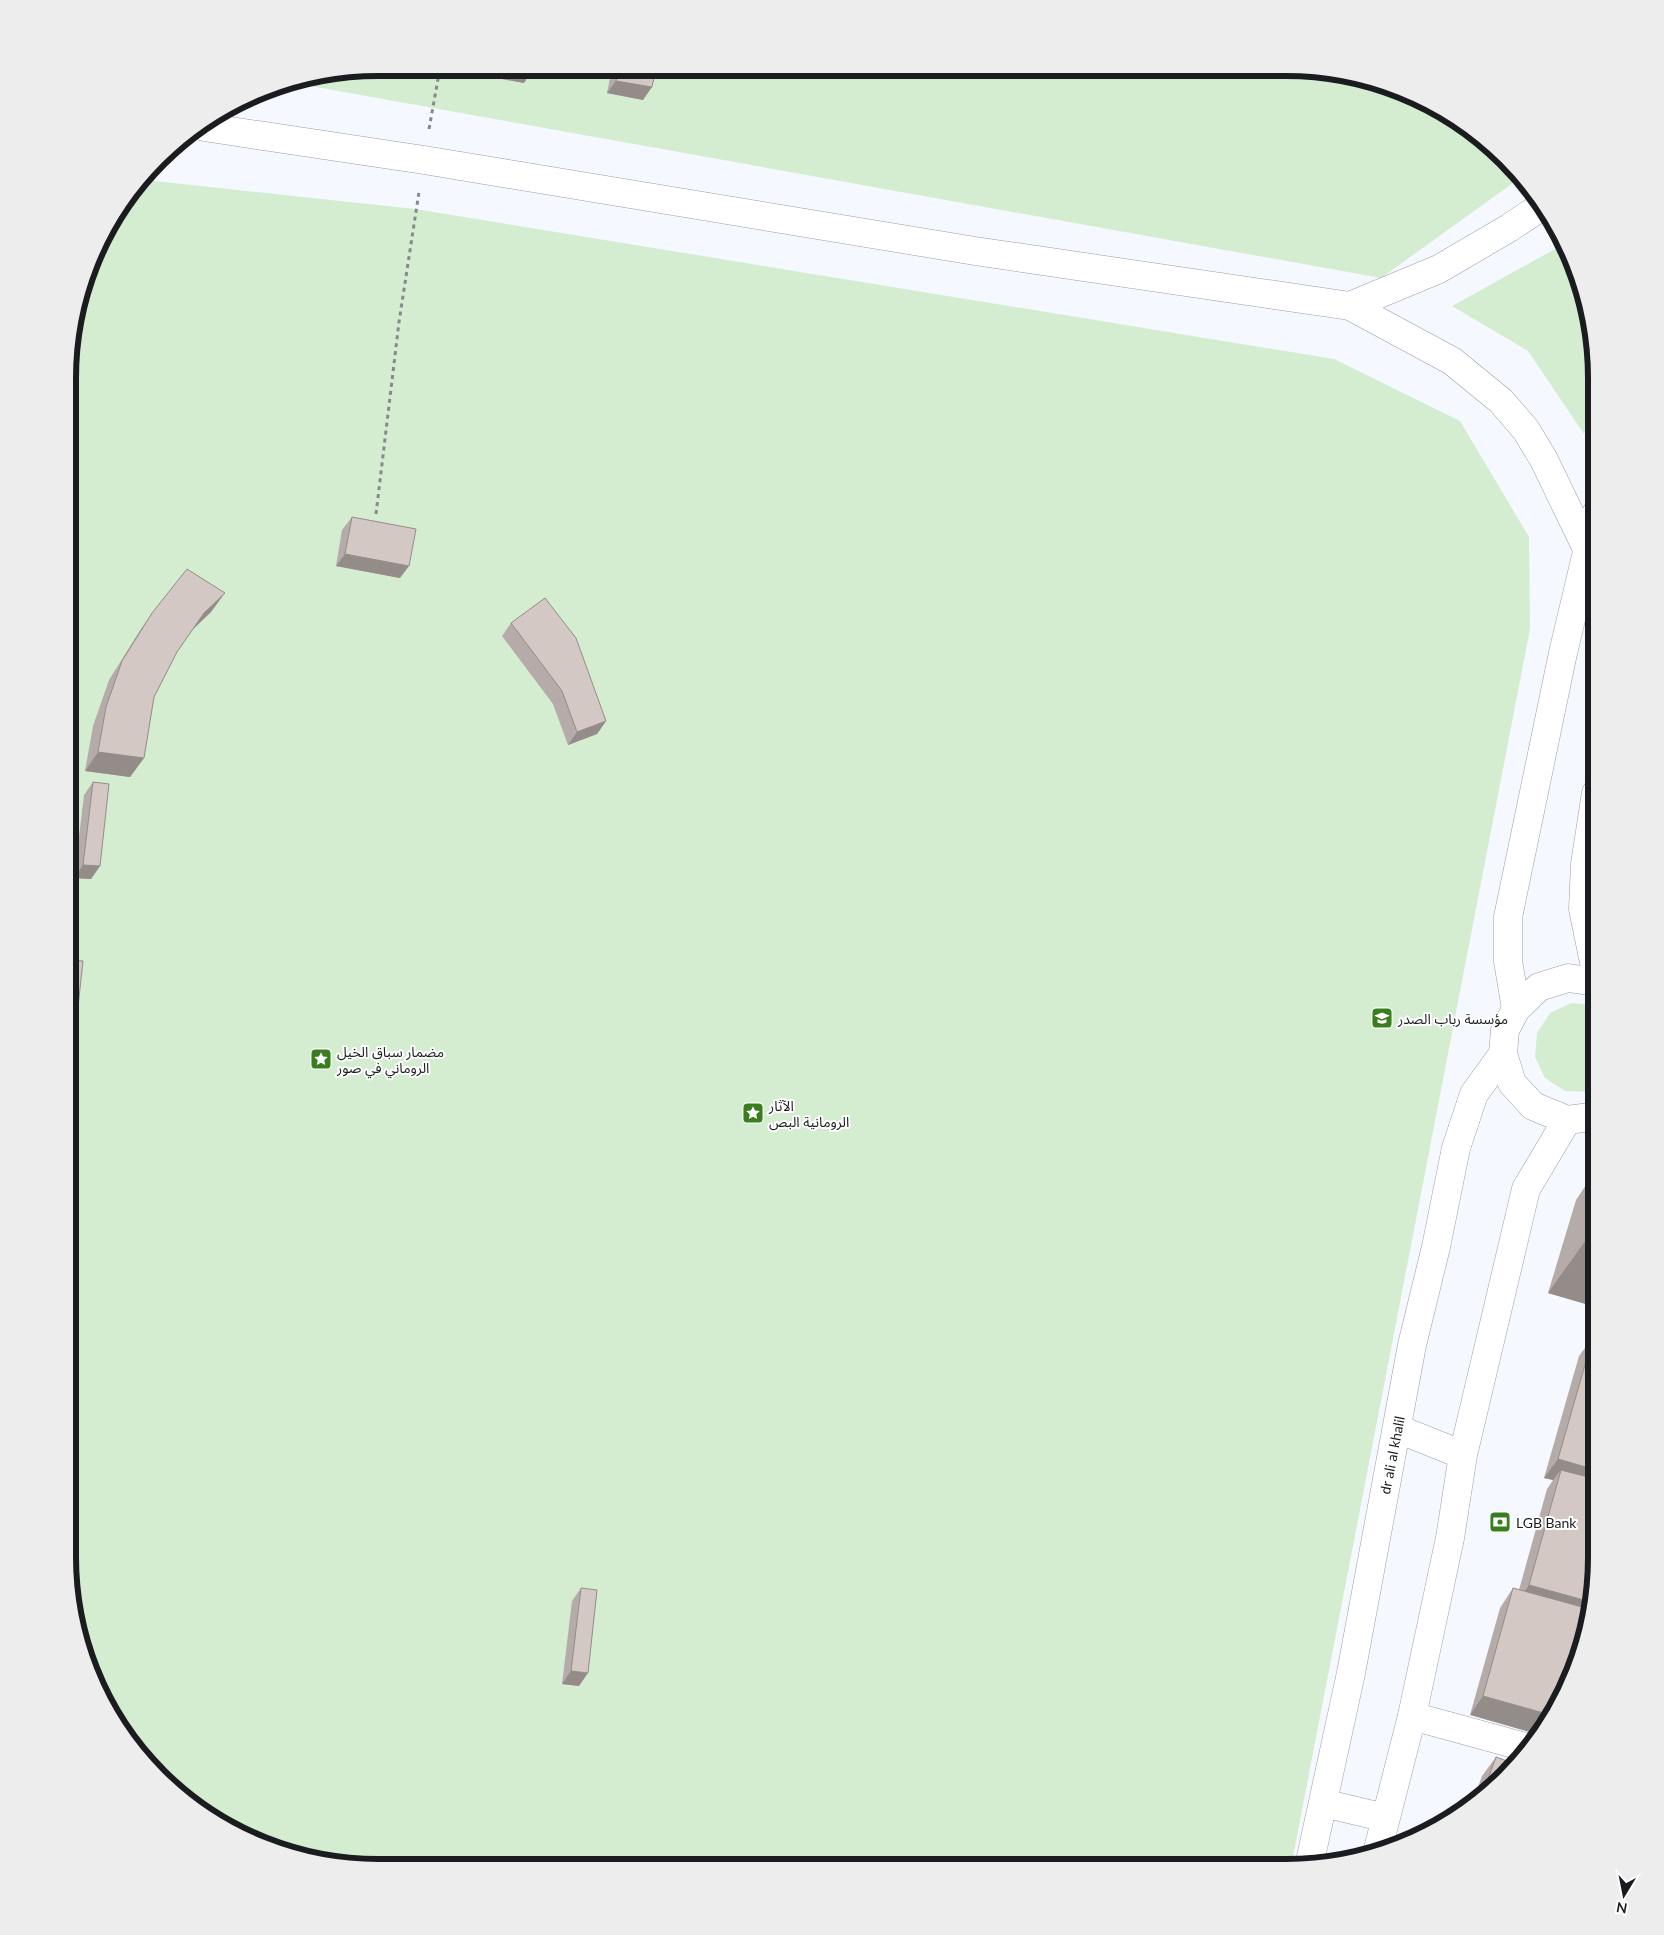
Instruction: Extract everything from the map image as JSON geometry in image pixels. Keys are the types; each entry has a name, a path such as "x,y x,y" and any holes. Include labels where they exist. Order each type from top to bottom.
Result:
{"main road":[{"path":"210,128 424,160 974,252 1350,306 1452,361 1501,400 1526,430 1544,460 1587,550"},
{"path":"1350,306 1438,269 1509,228 1536,210"},
{"path":"1516,1008 1508,961 1508,917 1563,652 1588,546"},
{"path":"1588,845 1583,909 1588,933"},
{"path":"1379,1844 1412,1716 1450,1538 1464,1455 1526,1189 1587,1118 1533,1106 1512,1083 1503,1054 1505,1030 1516,1008 1539,987 1568,978 1588,981"},
{"name":"dr ali al khalil","path":"1311,1857 1351,1673 1398,1429 1412,1344 1436,1247 1456,1148 1474,1094 1503,1054"},
{"path":"1398,1429 1464,1455"},
{"path":"1412,1716 1521,1746"},
{"path":"1323,1803 1386,1818"}],"path":[{"path":"376,514 399,322 439,76"}],"green space":[{"path":"379,76 1285,76 1344,82 1383,92 1419,107 1437,117 1485,151 1515,182 1381,278 307,85 339,79"},
{"name":"الآثار الرومانية البص","path":"150,181 415,209 1334,359 1460,421 1529,537 1530,629 1293,1859 359,1858 320,1853 281,1843 245,1828 211,1808 179,1784 151,1756 117,1708 107,1690 92,1654 82,1615 76,1556 77,359 82,320 92,281 99,263 117,227"},
{"path":"1558,247 1572,281 1585,339 1588,415 1584,434 1528,351 1452,306"},
{"path":"1571,1003 1588,1004 1588,1092 1565,1091 1545,1078 1535,1057 1537,1033 1550,1013"}],"building":[{"path":"617,76 654,76 652,87 616,81"},
{"path":"352,517 416,529 409,566 345,554"},
{"path":"187,569 225,593 204,613 177,652 154,697 144,758 98,752 106,707 122,661 152,613"},
{"path":"545,598 576,638 606,721 577,732 562,691 511,623"},
{"path":"93,782 109,784 100,866 83,865"},
{"path":"76,960 83,961 76,1026"},
{"path":"1588,1354 1588,1468 1558,1459"},
{"path":"1561,1470 1588,1477 1588,1556 1584,1600 1529,1585"},
{"path":"581,1588 597,1590 588,1673 571,1671"},
{"path":"1513,1588 1583,1607 1572,1654 1557,1690 1544,1713 1483,1696"},
{"path":"1496,1757 1508,1761 1499,1770 1487,1782"}],"place":[{"name":"مؤسسة رباب الصدر","path":"1382,1018"},
{"name":"مضمار سباق الخيل الروماني في صور","path":"321,1059"},
{"name":"الآثار الرومانية البص","path":"753,1113"},
{"name":"LGB Bank","path":"1500,1522"}]}
